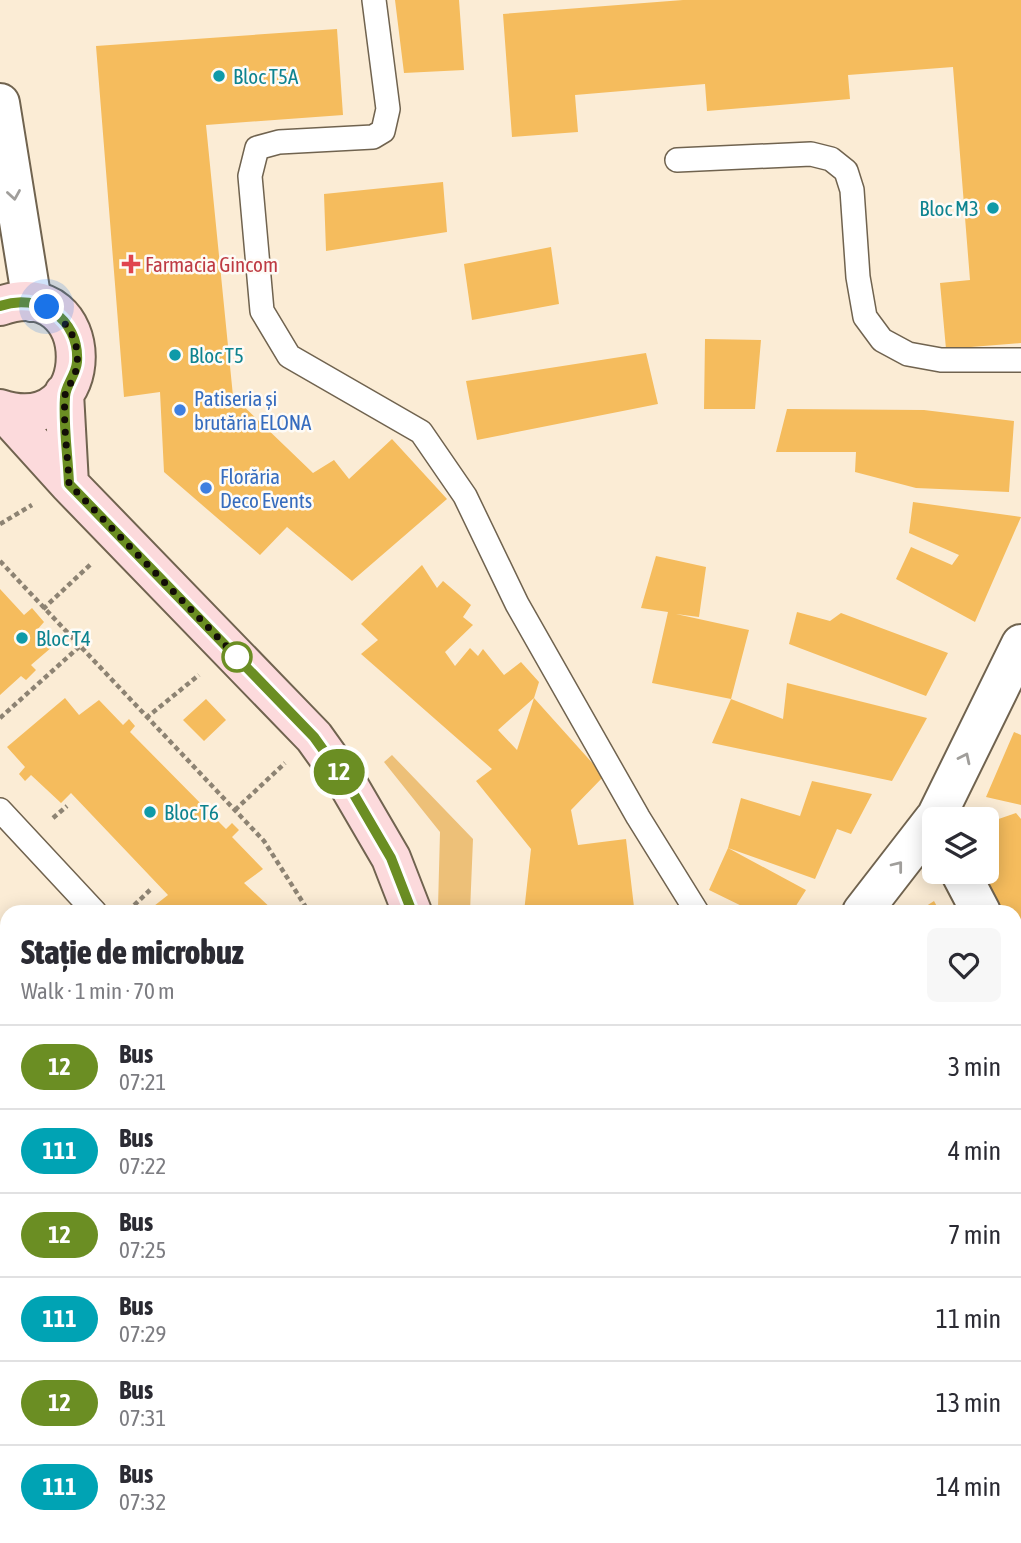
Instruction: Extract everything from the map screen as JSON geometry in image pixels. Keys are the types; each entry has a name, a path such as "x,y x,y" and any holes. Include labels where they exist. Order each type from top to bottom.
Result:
{"main road":[{"path":"1,409 18,413 36,411 51,404 64,393 73,379 77,363 77,346 61,317 47,307 16,304"},
{"path":"64,393 69,484"},
{"path":"1,409 69,484 314,737 349,786 391,858 409,905"}],"street":[{"path":"0,103 16,304"},
{"path":"940,807 1021,644"},
{"path":"867,905 922,835"},
{"path":"966,884 977,905"}],"lane":[{"path":"374,0 388,109 383,131 373,137 279,142 257,148 250,176 261,311 289,356 421,432 465,496 517,604 638,817 693,905"},
{"path":"677,160 811,154 831,159 846,171 852,190 858,277 865,317 883,340 908,354 941,360 1021,360"},
{"path":"0,810 88,905"}],"path":[{"path":"43,609 120,537"},
{"path":"0,561 264,841 305,905"},
{"path":"0,718 79,647"},
{"path":"146,718 230,650"},
{"path":"234,810 314,737"},
{"path":"134,905 150,890"}],"shaded area":[{"path":"392,755 473,839 470,905 438,905 440,832 384,762"}],"building":[{"path":"395,0 459,0 464,70 404,73"},
{"name":"Bloc M3","path":"683,0 1021,0 1021,343 946,349 940,283 970,280 953,67 848,75 850,99 707,111 705,84 575,95 578,132 512,137 503,14"},
{"name":"Bloc T5","path":"337,29 343,115 206,125 233,396 313,473 334,460 349,479 392,439 447,499 352,581 287,527 260,555 164,472 160,392 124,397 96,46"},
{"path":"443,182 447,232 326,251 324,194"},
{"path":"551,247 559,304 472,320 464,264"},
{"path":"705,339 761,340 755,409 704,409"},
{"path":"646,353 658,404 477,440 466,381"},
{"path":"787,409 924,410 1014,421 1009,492 916,488 855,472 856,452 776,452"},
{"path":"913,502 1021,517 975,622 896,579 911,547 952,565 959,555 909,533"},
{"path":"656,556 706,567 699,617 676,614 749,630 731,699 652,683 668,612 641,608"},
{"path":"422,565 437,588 443,581 471,605 463,617 473,625 445,652 455,666 470,648 478,656 483,649 504,675 521,662 539,682 534,698 604,776 571,810 578,845 626,839 634,905 525,905 531,849 476,781 492,769 361,654 378,640 361,624","holes":["534,698 517,750 498,730"]},
{"name":"Bloc T4","path":"0,589 24,615 32,608 44,622 37,630 52,647 31,665 36,670 26,680 21,676 0,695"},
{"path":"797,612 830,621 841,613 948,653 926,696 789,644"},
{"path":"787,683 927,718 892,781 712,743 731,699 783,719"},
{"name":"Bloc T6","path":"65,698 79,715 99,700 123,725 129,719 135,726 130,732 226,829 232,823 239,830 232,837 263,869 244,883 268,905 155,905 168,895 71,793 61,803 31,775 25,781 19,774 25,767 7,747"},
{"path":"206,699 226,720 204,741 183,720"},
{"path":"1014,732 1021,735 1021,805 986,797"},
{"path":"812,781 872,794 851,834 837,829 815,879 728,848 741,798 800,816"},
{"path":"1016,813 1021,819 1021,905 998,905 988,884 999,884 999,819"},
{"path":"728,848 806,890 796,905 740,905 709,890"}],"bus line":[{"name":"12","path":"0,306 13,302 32,302 47,307 61,317 71,331 77,346 77,363 73,379 64,393 69,484 314,737 349,786 391,858 409,905"}],"place":[{"name":"Bloc T5A","path":"219,76"},
{"name":"Bloc M3","path":"993,208"},
{"name":"Farmacia Gincom","path":"131,264"},
{"name":"Bloc T5","path":"175,355"},
{"name":"Patiseria și brutăria ELONA","path":"180,410"},
{"name":"Florăria Deco Events","path":"206,488"},
{"name":"Bloc T4","path":"22,638"},
{"name":"Bloc T6","path":"150,812"}],"route":[{"path":"47,307 61,317 77,346 73,379 64,393 69,484 237,657"}]}
